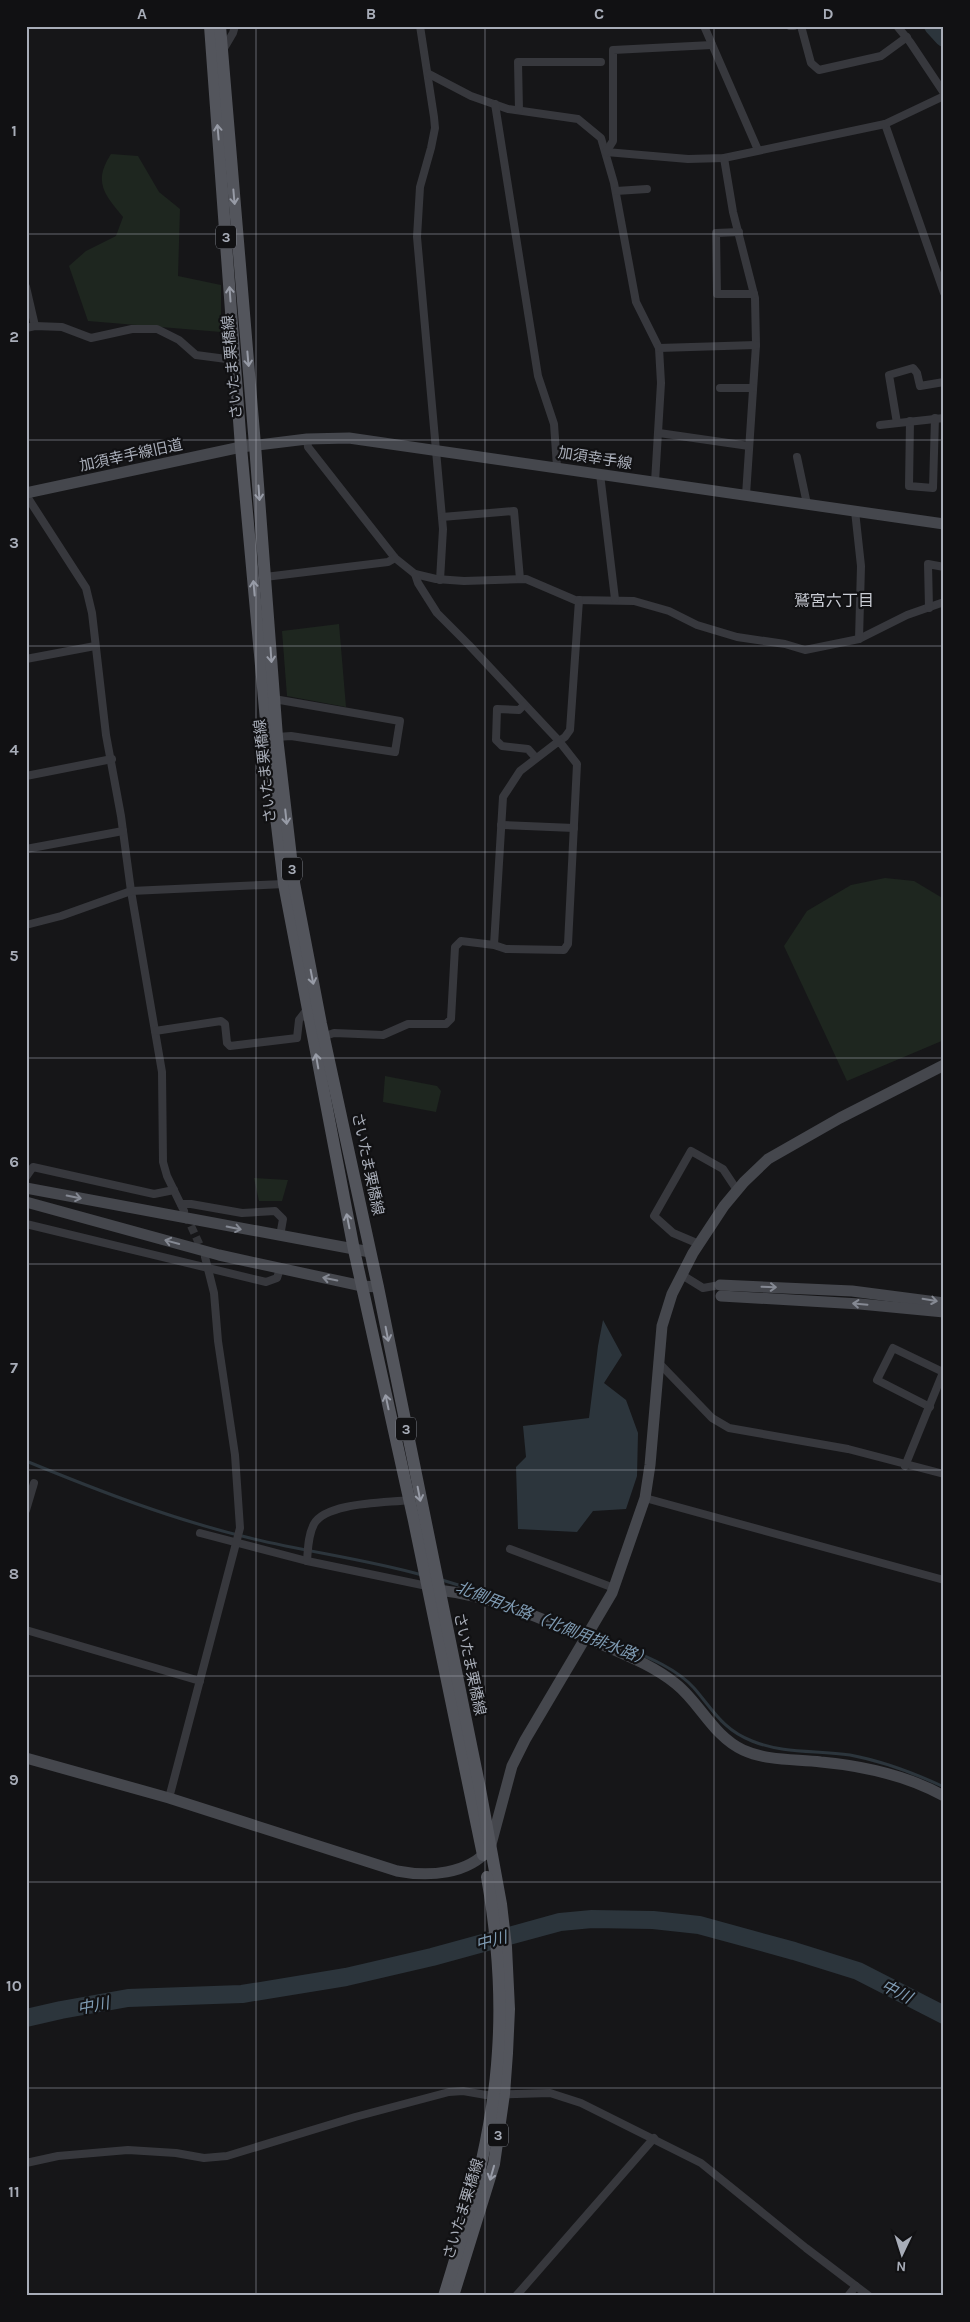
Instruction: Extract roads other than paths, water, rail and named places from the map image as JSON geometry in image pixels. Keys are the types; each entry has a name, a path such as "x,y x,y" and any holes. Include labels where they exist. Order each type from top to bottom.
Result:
{"main road":[{"name":"さいたま栗橋線","path":"210,26 241,447 271,775 284,884 312,1006 324,1036 378,1287 431,1581 487,1852 496,1904 503,1969 498,2052 499,2094 494,2164 452,2296"},
{"name":"さいたま栗橋線","path":"220,26 256,445 277,737 294,883 312,1006 354,1250 409,1500 431,1581"},
{"name":"さいたま栗橋線","path":"444,2296 465,2231 499,2094"}],"street":[{"path":"222,52 235,26"},
{"path":"420,26 429,74 435,128 420,186 418,237 438,450 442,517 440,580"},
{"path":"704,26 758,150"},
{"path":"801,26 811,63 819,70 881,56 907,37"},
{"path":"606,152 688,159 724,158 886,124 944,95 907,37 897,26"},
{"path":"606,152 613,141 613,50 712,45"},
{"path":"519,110 518,62 602,62"},
{"path":"429,74 471,96 494,104 519,110 578,119 601,138 616,190 636,302 653,332 659,348 661,383 655,482"},
{"path":"494,104 538,376 554,424 557,467"},
{"path":"886,124 944,293"},
{"path":"724,158 733,212 754,294 756,345 746,495"},
{"path":"616,190 647,189"},
{"path":"739,232 716,233 717,294 754,294"},
{"path":"26,287 35,326"},
{"path":"26,328 35,326 62,327 91,338 132,329 158,330 179,340 196,355 234,360"},
{"path":"659,348 756,345"},
{"path":"896,423 889,375 913,368 917,373 920,386 944,382"},
{"path":"720,388 753,388"},
{"path":"880,425 910,421 940,418 932,488 908,486 910,421"},
{"path":"659,433 749,446"},
{"name":"加須幸手線","path":"241,447 307,439 348,438 944,524"},
{"path":"307,439 308,447 395,558 415,574 440,580 520,579 535,582 569,598 579,600 634,601 669,611 697,625 737,637 785,644 805,650 859,639 907,615 944,602"},
{"name":"加須幸手線旧道","path":"26,494 241,447"},
{"path":"797,457 807,504"},
{"path":"600,474 615,600"},
{"path":"26,494 86,588 92,613 94,646 106,735 112,759 131,891 162,1072 163,1162 183,1208 191,1204 242,1213 275,1211 283,1218 280,1236"},
{"path":"442,517 514,511 520,579"},
{"path":"855,511 861,566 859,639"},
{"path":"265,577 388,562 395,558"},
{"path":"929,608 928,564 944,567"},
{"path":"324,1036 334,1033 383,1035 408,1024 446,1024 451,1019 455,947 461,941 494,945 506,949 564,950 568,944 577,764 559,741 470,645 437,613 418,583 415,574"},
{"path":"494,945 503,797 520,771 566,737 570,730 579,600"},
{"path":"26,659 94,646"},
{"path":"274,699 400,721 395,752 291,736 277,737"},
{"path":"524,705 519,710 497,709 496,740 502,746 528,749 536,758"},
{"path":"26,776 112,759"},
{"path":"501,825 574,828"},
{"path":"26,849 123,831"},
{"path":"26,925 61,916 131,891 284,884"},
{"path":"154,1032 224,1022 227,1043 230,1046 297,1038 298,1020 312,1006"},
{"path":"26,1758 169,1798 377,1865 414,1874 447,1872 467,1866 487,1852 512,1766 525,1740 614,1588 645,1498 650,1465 662,1326 672,1294 699,1244 737,1190 768,1159 840,1118 944,1065"},
{"path":"699,1244 672,1233 654,1216 691,1151 723,1169 737,1190"},
{"path":"26,1176 33,1167 154,1194 174,1190"},
{"path":"26,1188 370,1252"},
{"path":"26,1202 219,1255 362,1286 378,1287"},
{"path":"26,1224 266,1282 277,1278 280,1269"},
{"path":"169,1798 240,1528 235,1455 218,1340 214,1294 205,1257"},
{"path":"682,1275 703,1288 944,1312"},
{"path":"703,1288 720,1290 852,1291 944,1302"},
{"path":"905,1466 930,1406 944,1371 892,1348 878,1380 930,1406"},
{"path":"658,1362 712,1418 730,1428 848,1449 905,1466 944,1474"},
{"path":"26,1510 34,1483"},
{"path":"645,1498 944,1580"},
{"path":"307,1561 310,1535 314,1523 322,1514 349,1506 409,1500"},
{"path":"200,1533 238,1541 307,1561 431,1581 460,1593 496,1602 587,1634 650,1666 670,1680 693,1702 709,1722 742,1749 779,1759 871,1768 925,1786 944,1796"},
{"path":"510,1549 614,1588"},
{"path":"26,1630 200,1681"},
{"path":"26,2162 58,2156 128,2150 176,2152 204,2158 227,2156 355,2117 450,2092 499,2094 550,2093 581,2103 686,2154 719,2175 806,2248 869,2296"},
{"path":"516,2296 654,2138"},
{"path":"848,2296 856,2286"}],"waterway":[{"path":"933,26 944,38"},
{"name":"北側用水路（北側用排水路）","path":"26,1461 137,1504 193,1523 271,1543 379,1564 422,1575"},
{"name":"北側用水路（北側用排水路）","path":"442,1580 491,1595"},
{"name":"北側用水路（北側用排水路）","path":"611,1642 655,1661 686,1680 726,1725 752,1741 788,1750 850,1755 898,1768 944,1787"},
{"name":"中川","path":"26,2018 128,1998 242,1994 346,1977 432,1957 560,1922 592,1919 653,1920 699,1925 858,1971 944,2015"}],"tunnel":[{"path":"186,1215 203,1252"}],"district":[{"name":"鷲宮六丁目","path":"834,600"}]}
